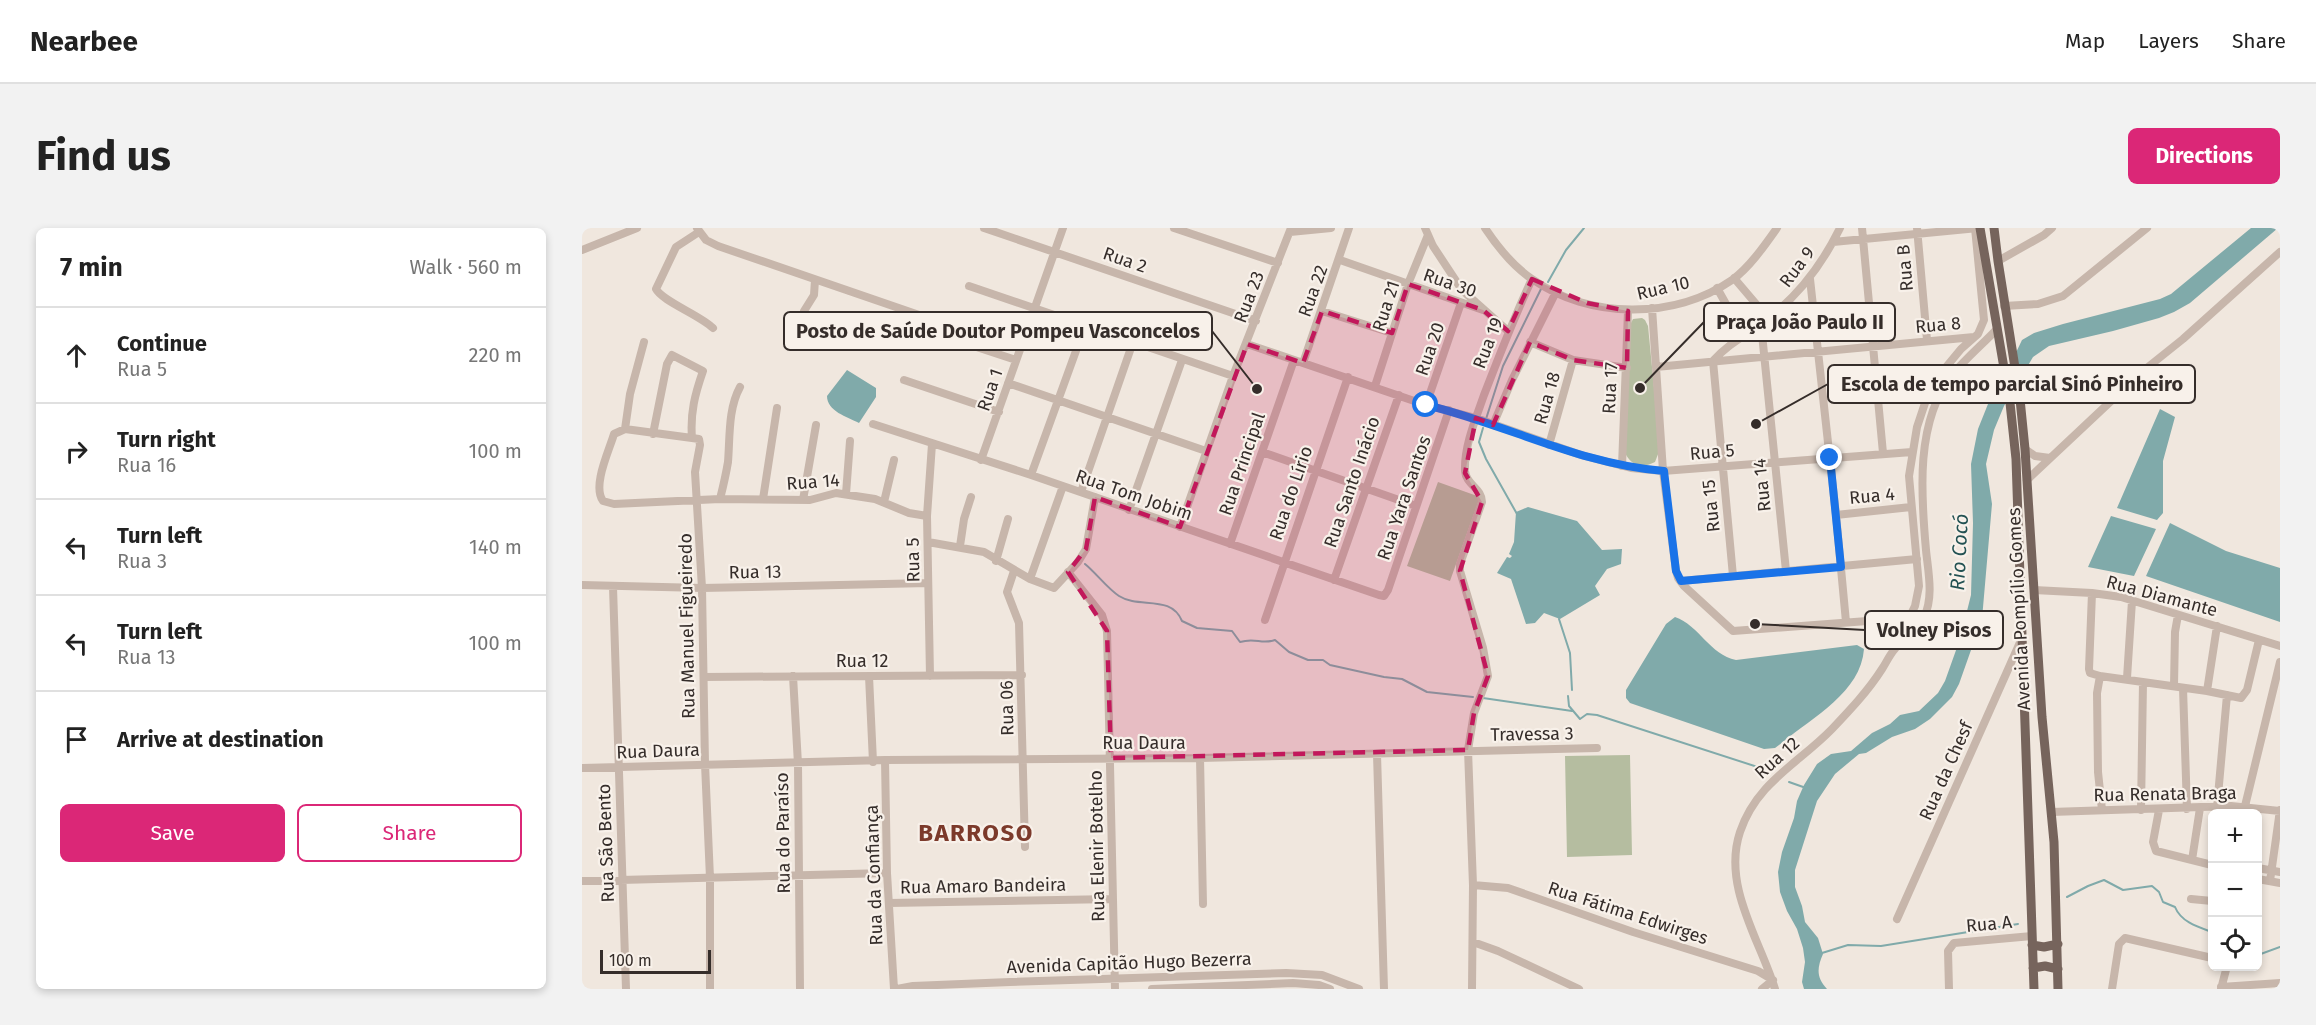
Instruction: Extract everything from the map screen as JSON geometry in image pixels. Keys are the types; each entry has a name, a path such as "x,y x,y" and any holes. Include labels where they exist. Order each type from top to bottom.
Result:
{"main road":[{"name":"Avenida Pompílio Gomes","path":"1978,228 1998,332 2025,449 2042,717 2051,812 2058,989"},
{"name":"Avenida Pompílio Gomes","path":"1994,228 2009,332 2015,401 2034,989"},
{"path":"2032,940 2044,947 2058,944"},
{"path":"2033,968 2045,966 2058,969"}],"street":[{"path":"582,250 637,228"},
{"name":"Rua 2","path":"984,228 1256,321"},
{"name":"Rua 1","path":"981,460 1063,228"},
{"path":"1174,228 1278,263"},
{"path":"1290,230 1331,228"},
{"name":"Rua 22","path":"1303,363 1340,260 1349,228"},
{"name":"Rua 10","path":"1485,228 1510,259 1532,279 1556,292 1587,303 1628,311 1682,302 1717,288 1734,278 1768,242 1777,228"},
{"name":"Rua 9","path":"1713,361 1793,298 1810,279 1840,228"},
{"path":"1862,228 1883,453"},
{"path":"1833,242 1863,240 1917,231 1978,228 1985,311 1984,320 1974,337"},
{"path":"1998,261 2052,228"},
{"path":"2004,306 2038,304 2063,296 2147,228"},
{"path":"713,328 696,314 661,296 656,289 675,248 698,230 706,240 718,246 922,316"},
{"name":"Rua 23","path":"1180,527 1233,376 1290,230"},
{"name":"Rua B","path":"1917,231 1927,340"},
{"path":"1426,232 1462,291 1508,331"},
{"name":"Rua 21","path":"1375,386 1426,232"},
{"path":"2027,480 2143,371 2183,339 2280,252"},
{"name":"Rua 30","path":"1340,260 1483,310"},
{"path":"1734,278 1768,318"},
{"path":"809,337 816,328 804,311 814,295 814,279"},
{"name":"Rua 19","path":"1468,750 1474,713 1488,676 1483,648 1460,571 1460,564 1482,502 1480,493 1467,480 1465,473 1476,418 1508,331 1532,279"},
{"path":"1810,279 1846,622"},
{"path":"969,286 1233,376"},
{"path":"1717,288 1744,336"},
{"name":"Rua 19","path":"1493,425 1530,342 1556,292"},
{"name":"Rua 20","path":"1426,405 1461,303"},
{"path":"1652,308 1664,471 1676,571 1681,581 1733,631 1907,618"},
{"path":"1322,311 1392,333"},
{"name":"Rua 17","path":"1622,466 1628,311"},
{"name":"Rua 14","path":"1761,324 1786,571"},
{"path":"1031,475 1085,326"},
{"name":"Rua 12","path":"1894,649 1920,625 1929,604 1921,482 1924,451 1934,410 1952,375 1998,332"},
{"path":"937,334 1016,360"},
{"name":"Rua 12","path":"1775,989 1743,904 1737,868 1740,833 1767,785 1830,731 1882,669 1915,606 1918,594 1917,559 1909,476 1912,452 1923,406 1932,387 1946,367 1974,337"},
{"name":"Rua 8","path":"1656,367 1974,337"},
{"path":"644,342 630,394 625,429 652,434 693,438 693,403 703,371 672,355 667,364 652,434"},
{"path":"1081,492 1133,342"},
{"path":"1530,342 1574,360 1627,368"},
{"name":"Rua 5","path":"1247,344 1426,405 1476,418 1549,445 1622,466 1664,471 1912,452"},
{"path":"1129,510 1158,434 1182,360"},
{"name":"Rua Principal","path":"1230,544 1294,360"},
{"name":"Rua 18","path":"1549,445 1574,360"},
{"name":"Rua 15","path":"1713,361 1733,576"},
{"name":"Rua do Lírio","path":"1265,620 1348,377"},
{"path":"904,380 999,412"},
{"path":"1008,383 1206,451"},
{"path":"720,499 736,395 740,387"},
{"name":"Rua Santo Inácio","path":"1334,580 1399,395"},
{"path":"763,499 777,408"},
{"name":"Rua Yara Santos","path":"1386,595 1449,410"},
{"name":"Rua Tom Jobim","path":"873,424 1081,492 1378,596 1386,595"},
{"path":"802,500 816,425"},
{"name":"Rua 14","path":"625,429 614,434 599,486 601,500 614,504 720,499 802,500 836,493 884,502 909,513 927,516"},
{"name":"Rua Manuel Figueiredo","path":"693,438 699,439 700,445 696,478 702,588 705,764 710,878 710,989"},
{"path":"846,494 850,441"},
{"name":"Rua 5","path":"930,676 927,516 932,444"},
{"path":"2025,449 2035,456 2049,458"},
{"path":"1262,452 1416,506"},
{"path":"884,502 894,460"},
{"path":"1030,579 1063,486"},
{"path":"960,546 964,519 971,496"},
{"path":"928,542 984,552 1014,571 1054,588 1078,562 1086,549 1095,497"},
{"name":"Rua 4","path":"1836,514 1911,507"},
{"path":"996,561 1008,519"},
{"path":"1681,581 1917,559"},
{"name":"Rua 06","path":"1014,571 1008,592 1019,623 1025,847"},
{"name":"Rua Elenir Botelho","path":"1068,572 1102,615 1106,624 1115,989"},
{"name":"Rua 13","path":"582,585 702,588 928,583"},
{"name":"Rua São Bento","path":"613,587 626,989"},
{"name":"Rua Diamante","path":"2034,590 2092,593 2132,601 2280,646"},
{"path":"2092,593 2090,673 2100,676 2127,678 2241,698 2246,693 2259,640"},
{"path":"2127,678 2132,601"},
{"path":"2174,686 2175,632 2178,615"},
{"path":"2207,691 2217,626"},
{"name":"Rua da Chesf","path":"1898,919 2022,636"},
{"path":"2245,806 2280,662"},
{"name":"Rua 12","path":"704,677 1022,675"},
{"name":"Rua do Paraíso","path":"793,676 798,764 800,989"},
{"path":"869,676 873,762"},
{"path":"2100,676 2097,693 2098,772 2102,810"},
{"path":"2141,810 2143,682"},
{"path":"2183,688 2187,808"},
{"path":"2217,807 2227,695"},
{"name":"Travessa 3","path":"1468,750 1597,748"},
{"path":"1468,750 1473,885 1472,989"},
{"name":"Rua Daura","path":"582,768 885,760 1200,758 1468,750"},
{"path":"1377,754 1384,989"},
{"path":"1200,758 1203,904"},
{"name":"Rua da Confiança","path":"885,760 886,873 896,989"},
{"name":"Rua Renata Braga","path":"2234,809 2245,806 2280,811"},
{"name":"Rua Renata Braga","path":"2051,812 2217,807 2226,809"},
{"path":"2193,860 2200,808"},
{"path":"2159,810 2154,847 2158,852 2208,864"},
{"path":"2270,881 2276,871 2280,811"},
{"name":"Rua Amaro Bandeira","path":"582,881 886,873"},
{"path":"2262,880 2280,883"},
{"name":"Rua Fátima Edwirges","path":"1473,885 1508,888 1633,932 1758,971 1773,980"},
{"name":"Rua Amaro Bandeira","path":"889,903 1113,899"},
{"path":"2191,899 2208,900"},
{"path":"2112,989 2120,944 2125,938 2208,957"},
{"name":"Rua A","path":"1949,989 1947,967 1950,947 1954,943 2032,940"},
{"path":"1473,942 1498,951 1579,989"},
{"path":"2226,971 2221,988 2280,983"},
{"name":"Avenida Capitão Hugo Bezerra","path":"896,989 913,986 1010,985 1286,973 1314,974 1344,982 1359,989"},
{"path":"1231,976 1232,988"},
{"path":"1762,989 1773,980"},
{"name":"Avenida Capitão Hugo Bezerra","path":"1152,989 1232,988 1293,983 1319,985 1330,989"}],"highlighted area":[{"path":"1532,279 1587,303 1628,311 1627,368 1573,360 1530,342 1493,425 1476,418 1465,473 1482,502 1460,571 1488,676 1474,713 1468,750 1111,758 1107,631 1068,572 1086,549 1095,497 1180,527 1247,344 1303,363 1322,311 1392,333 1408,284 1483,310 1508,331"}],"green space":[{"path":"1642,318 1648,326 1660,449 1655,462 1641,466 1633,463 1624,451 1631,323 1633,319"},
{"path":"1438,482 1480,497 1450,581 1407,566"},
{"path":"1630,755 1632,855 1567,857 1565,756"}],"water":[{"name":"Rio Cocó","path":"2251,228 2278,228 2190,303 2174,312 2113,331 2049,346 2033,357 2004,406 1994,430 1986,464 1992,504 1982,619 1959,684 1952,697 1930,719 1915,729 1892,737 1866,753 1859,754 1835,774 1817,801 1795,870 1795,887 1805,922 1818,938 1823,954 1819,976 1827,989 1804,989 1802,982 1805,962 1803,948 1780,892 1778,872 1797,801 1817,764 1831,754 1851,751 1872,733 1890,724 1900,715 1919,711 1938,693 1945,681 1960,639 1971,595 1973,523 1971,464 1978,429 1990,399 2001,384 2022,340 2034,333 2063,324 2160,299 2171,294"},
{"path":"847,370 876,388 876,397 859,423 838,413 828,401 827,396"},
{"path":"2160,409 2175,417 2163,461 2163,513 2157,520 2117,508"},
{"path":"1528,507 1577,521 1602,550 1622,549 1621,564 1607,569 1595,586 1600,595 1560,619 1544,613 1535,623 1526,624 1511,579 1497,573 1507,557 1512,556 1509,554 1514,542 1516,512"},
{"path":"2111,516 2156,529 2134,576 2088,567"},
{"path":"2170,523 2226,551 2280,568 2280,622 2146,576"},
{"path":"1675,617 1691,626 1719,652 1736,660 1857,645 1864,649 1861,664 1845,691 1834,702 1775,748 1764,749 1630,703 1626,698 1626,690 1666,624"}],"waterway":[{"path":"1548,282 1566,250 1584,228"},
{"path":"1486,419 1503,366 1541,289"},
{"path":"1483,428 1479,442 1517,514"},
{"path":"1085,564 1119,596 1136,602 1163,605 1177,613 1182,621 1197,628 1232,631 1240,642 1275,640 1289,652 1308,660 1323,660 1330,665 1402,679 1427,692 1473,697"},
{"path":"1559,619 1570,653 1572,690"},
{"path":"1568,696 1569,706 1580,719 1587,714 1597,715 1770,771"},
{"path":"1483,698 1572,711"},
{"path":"1789,782 1806,788"},
{"path":"2067,897 2104,880 2123,890 2152,886 2159,892 2163,902 2175,907 2181,917 2208,930"},
{"path":"1822,953 1848,945 1881,946 2018,924"},
{"path":"2262,954 2280,947"}],"place":[{"name":"Praça João Paulo II","path":"1640,388"},
{"name":"Posto de Saúde Doutor Pompeu Vasconcelos","path":"1257,389"},
{"name":"Escola de tempo parcial Sinó Pinheiro","path":"1756,424"},
{"name":"Volney Pisos","path":"1755,624"}],"district":[{"name":"BARROSO","path":"976,833"}],"route":[{"path":"1426,405 1476,418 1549,445 1604,462 1631,468 1664,471 1676,571 1681,581 1841,567 1830,458"}]}
